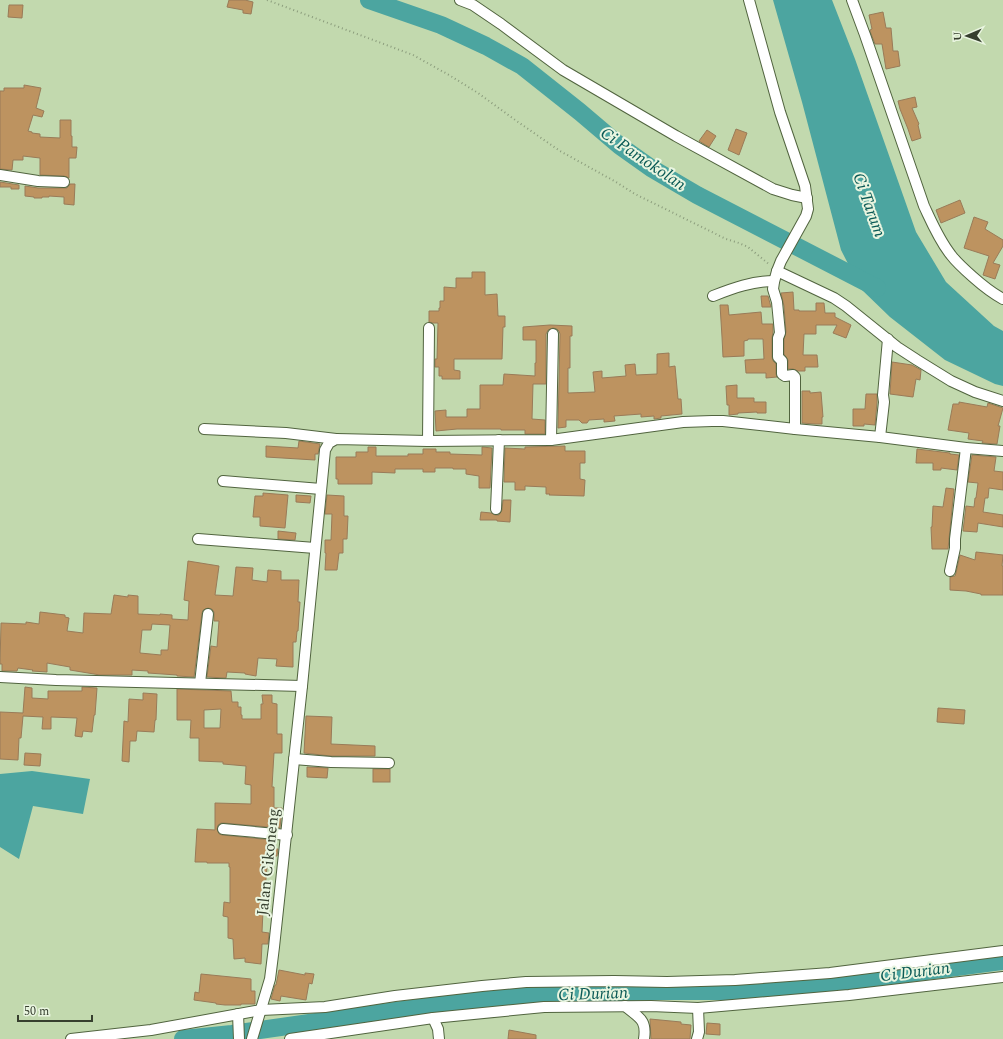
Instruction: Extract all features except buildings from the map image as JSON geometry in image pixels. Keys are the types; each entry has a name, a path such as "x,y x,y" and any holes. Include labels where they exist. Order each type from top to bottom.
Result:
{"street":[{"path":"460,0 473,5 501,24 563,70 676,136 773,189 807,198"},
{"path":"749,0 780,112 805,186 807,198 808,209 806,216 784,256 776,276 773,289 777,302 780,333 778,338 778,357 782,361 782,374 785,376 793,375 794,377 795,429"},
{"path":"852,0 868,42 924,206 933,226 950,254 959,264 988,289 1003,299"},
{"path":"0,175 38,181 64,182"},
{"path":"713,296 776,276 834,298 917,360 951,381 975,392 1003,401"},
{"path":"428,441 429,328"},
{"path":"552,440 553,334"},
{"path":"880,437 888,339"},
{"path":"204,429 286,434 336,439 428,441 552,440 683,422 723,421 1003,451"},
{"name":"Jalan Cikoneng","path":"252,1039 270,979 287,835 325,450 330,443 336,439"},
{"path":"496,509 499,440"},
{"path":"950,571 955,548 966,448"},
{"path":"223,481 321,489"},
{"path":"198,539 315,548"},
{"path":"200,683 208,614"},
{"path":"0,677 56,680 302,686"},
{"path":"294,759 332,762 389,763"},
{"path":"223,830 287,835"},
{"path":"71,1039 238,1018 260,1012 324,1007 395,996 526,982 667,982 735,980 830,973 1003,951"},
{"path":"290,1039 330,1036 433,1018 544,1007 651,1006 698,1008 849,995 1003,977"},
{"path":"625,1006 644,1022 644,1039"},
{"path":"697,1039 699,1032 698,1008"},
{"path":"238,1018 239,1039"},
{"path":"433,1018 438,1029 439,1039"}],"path":[{"path":"267,0 413,55 478,93 560,150 641,198 726,239 748,247 776,276"}],"water":[{"name":"Ci Tarum","path":"773,0 832,0 855,59 916,232 946,282 994,326 1003,331 1003,386 995,384 945,360 890,317 861,289 841,250 802,102"},
{"path":"32,771 90,779 83,814 33,806 19,859 0,847 0,774"}],"waterway":[{"name":"Ci Pamokolan","path":"369,0 441,25 486,46 522,66 620,146 651,168 697,195 877,288"},
{"name":"Ci Durian","path":"183,1039 232,1034 491,998 654,991 761,991 1003,961"}]}
